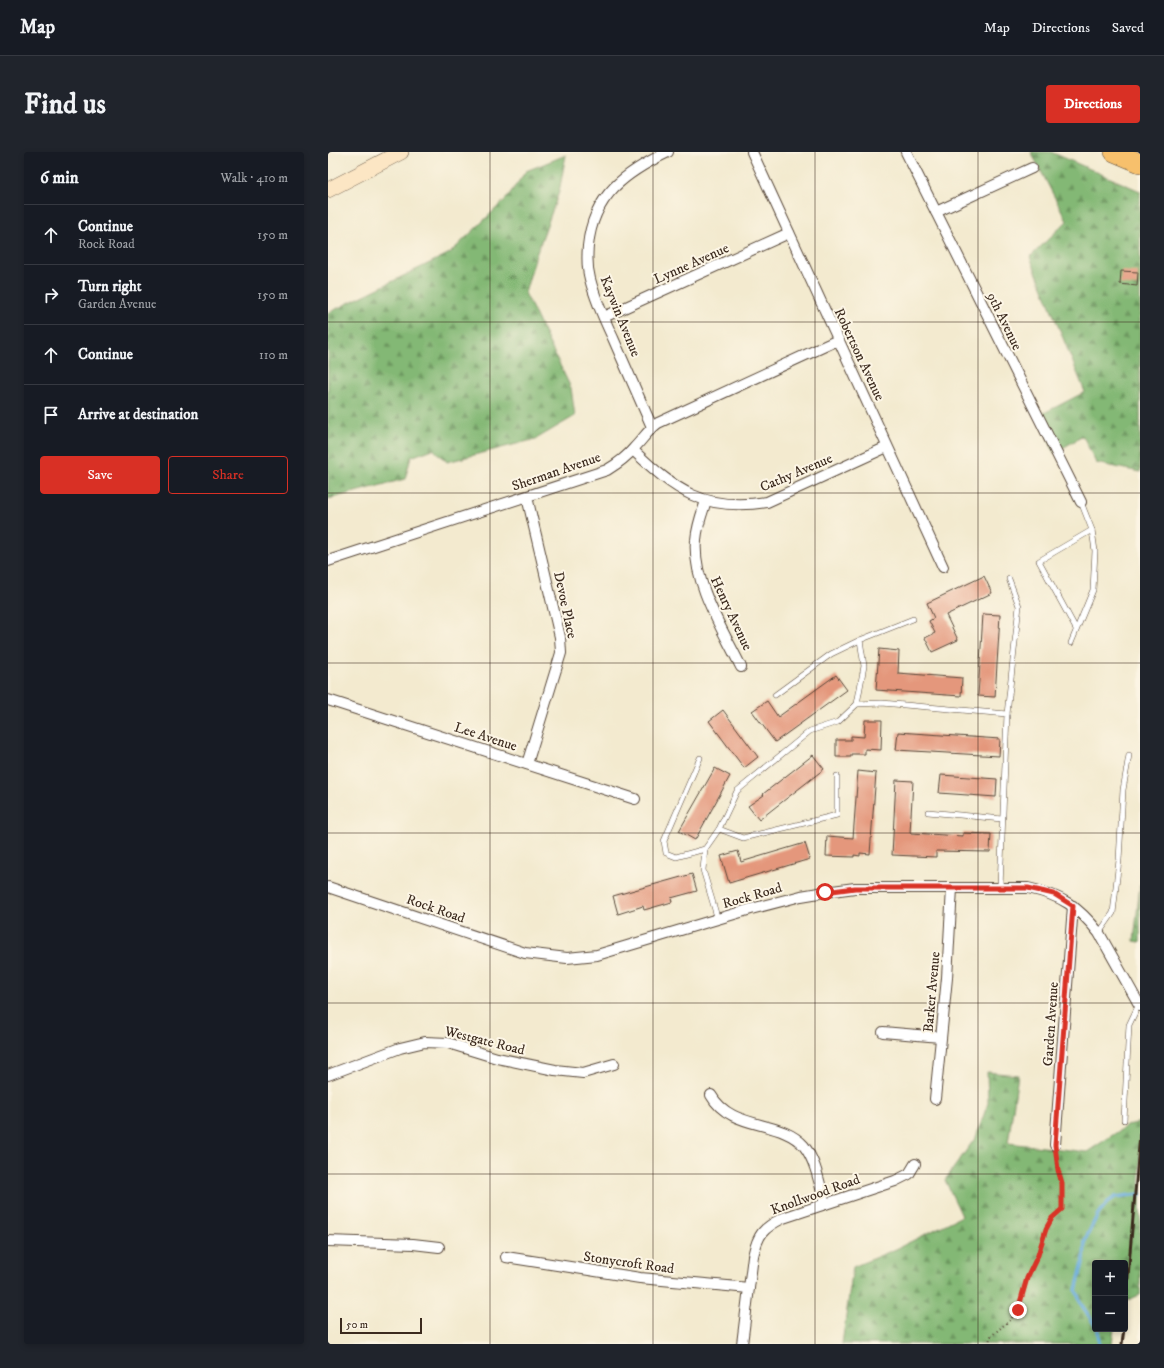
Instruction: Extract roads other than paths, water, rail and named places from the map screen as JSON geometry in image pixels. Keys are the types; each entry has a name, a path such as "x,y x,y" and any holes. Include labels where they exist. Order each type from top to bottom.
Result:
{"highway":[{"path":"1114,152 1140,163"}],"street":[{"path":"328,190 401,152"},
{"name":"Kaywin Avenue","path":"652,427 597,303 588,270 587,258 592,223 602,203 624,177 641,165 668,152"},
{"name":"Robertson Avenue","path":"752,152 943,567"},
{"name":"9th Avenue","path":"906,152 1081,502"},
{"path":"936,212 1032,168"},
{"name":"Lynne Avenue","path":"604,317 789,233"},
{"name":"Sherman Avenue","path":"328,561 607,470 622,461 633,450 645,433 658,423 838,340"},
{"name":"Cathy Avenue","path":"633,450 670,483 679,489 706,501 726,505 748,505 766,502 887,447"},
{"name":"Devoe Place","path":"527,497 560,637 561,653 527,764"},
{"name":"Henry Avenue","path":"706,501 696,540 698,573 711,604 741,666"},
{"name":"Lee Avenue","path":"328,700 635,799"},
{"name":"Rock Road","path":"328,887 525,953 554,958 597,955 801,896 825,892 855,888 1028,888 1054,894 1073,906 1099,933 1139,1005"},
{"name":"Barker Avenue","path":"935,1099 947,978 952,888"},
{"name":"Garden Avenue","path":"1055,1145 1073,906"},
{"path":"884,1032 940,1037"},
{"name":"Westgate Road","path":"328,1075 400,1048 425,1042 448,1043 497,1058 554,1070 583,1072 614,1064"},
{"path":"711,1095 716,1103 731,1115 789,1135 803,1145 812,1160 825,1204"},
{"name":"Knollwood Road","path":"742,1344 754,1249 761,1232 783,1218 895,1182 909,1174 915,1164"},
{"path":"328,1241 413,1244 438,1247"},
{"name":"Stonycroft Road","path":"506,1257 640,1278 749,1288"}],"lane":[{"path":"1071,643 1093,590 1095,552 1092,530 1081,502"},
{"path":"1076,629 1039,561 1092,530"},
{"path":"1000,887 1007,714 1019,606 1009,579"},
{"path":"775,695 831,654 860,640 913,619"},
{"path":"718,920 703,870 705,849 719,829 737,791 810,731 838,722 857,704 864,666 860,640"},
{"path":"857,704 882,704 1007,714"},
{"path":"1099,933 1113,913 1119,860 1123,790 1129,755"},
{"path":"700,758 664,841 666,853 676,857 705,849"},
{"path":"719,829 743,838 837,814 837,776"},
{"path":"928,812 1002,819"},
{"path":"1124,1120 1129,1025 1139,1005"}],"waterway":[{"path":"1092,1320 1081,1304 1076,1290 1084,1259 1085,1240 1098,1214 1107,1203 1115,1197 1140,1194"},
{"path":"1098,1332 1099,1344"}],"railway":[{"path":"1126,1296 1140,1134"},
{"path":"1122,1344 1124,1332"}]}
